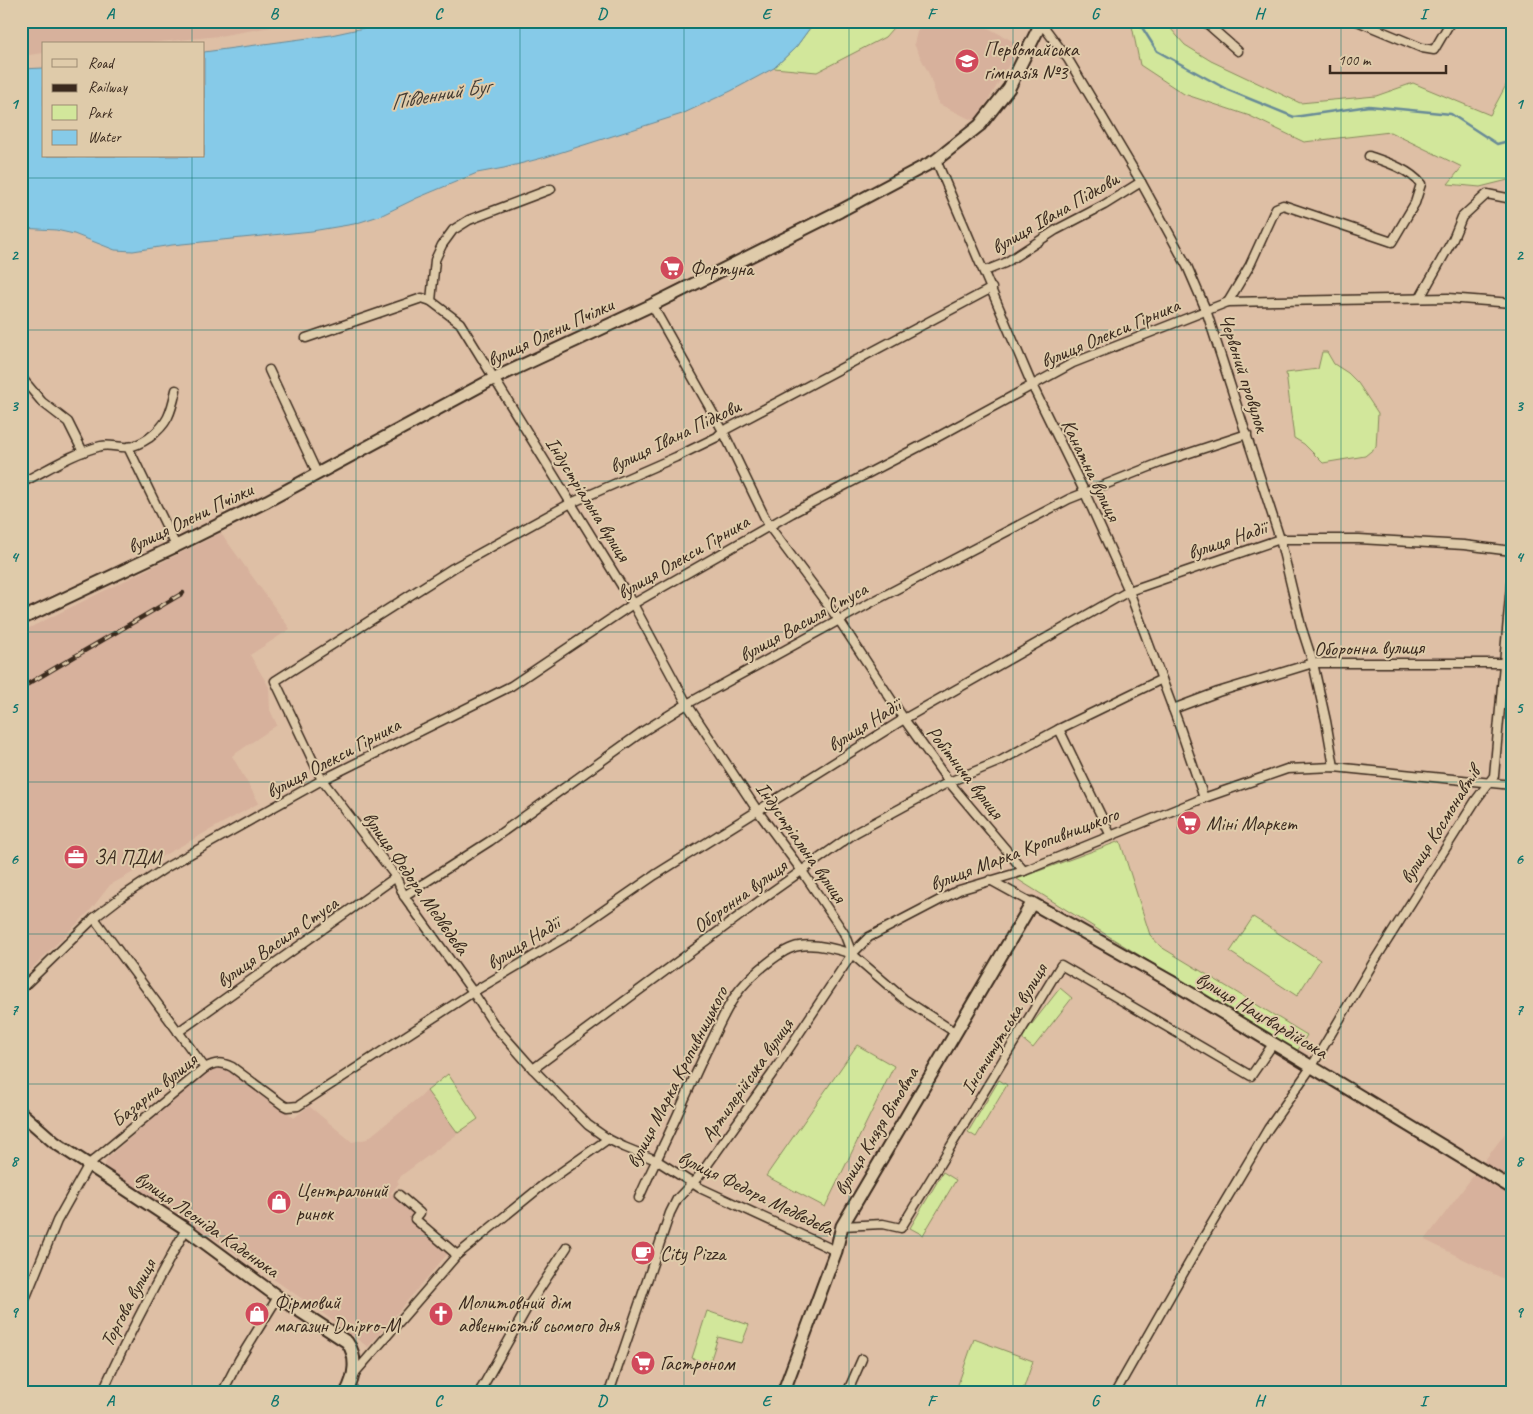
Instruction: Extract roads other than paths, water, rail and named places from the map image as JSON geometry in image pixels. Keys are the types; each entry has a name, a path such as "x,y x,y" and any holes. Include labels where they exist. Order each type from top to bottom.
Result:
{"street":[{"path":"1204,21 1238,51"},
{"path":"1358,21 1422,48 1434,50 1451,21"},
{"name":"вулиця Олени Пчілки","path":"21,619 268,501 493,379 652,305 840,211 936,160 980,125 1009,88 1041,22"},
{"name":"Червоний провулок","path":"1041,22 1068,59 1141,182 1187,266 1206,310 1280,539 1313,663 1334,767"},
{"path":"1228,302 1250,265 1276,208 1283,206 1392,242 1415,203 1420,184 1391,164 1369,156"},
{"name":"Канатна вулиця","path":"936,160 985,271 1032,385 1085,493 1129,591 1174,709 1204,798"},
{"name":"вулиця Івана Підкови","path":"985,271 1006,263 1056,230 1104,205 1141,182"},
{"path":"306,338 422,298 431,301 435,260 442,245 453,230 469,220 552,189"},
{"path":"1420,298 1453,239 1462,217 1488,194 1512,199"},
{"name":"вулиця Івана Підкови","path":"275,682 453,568 571,503 717,437 723,431 992,288"},
{"name":"вулиця Олекси Гірника","path":"21,989 94,918 120,898 167,867 322,780 511,686 633,604 770,526 1073,363 1228,302 1448,298 1512,303"},
{"name":"Індустріальна вулиця","path":"431,301 460,322 493,379 633,604 688,704 757,810 802,871 844,933 852,954"},
{"name":"Робітнича вулиця","path":"652,305 723,431 770,526 839,620 904,719 949,782 1024,871"},
{"path":"270,370 317,473"},
{"path":"21,377 42,402 68,422 83,452"},
{"path":"21,484 83,452 103,445 128,447 144,441 163,426 171,412 176,390"},
{"name":"вулиця Василя Стуса","path":"404,896 490,841 642,732 688,704 839,620 1044,512 1085,493 1162,462 1247,434"},
{"path":"128,447 176,546"},
{"name":"вулиця Надії","path":"293,1108 473,992 564,938 656,875 757,810 904,719 1129,591 1280,539 1359,539 1464,545 1512,551"},
{"name":"вулиця Космонавтів","path":"1115,1393 1205,1235 1264,1138 1312,1066 1372,963 1476,800 1494,776 1508,664 1512,574"},
{"name":"Оборонна вулиця","path":"1174,709 1218,692 1313,663 1508,664"},
{"name":"Оборонна вулиця","path":"533,1069 855,833 949,782 1000,761 1059,729 1162,679"},
{"name":"вулиця Федора Медвєдєва","path":"275,682 322,780 396,877 404,896 495,1026 533,1069 588,1125 608,1139 656,1160 692,1184 836,1251"},
{"path":"1059,729 1111,836"},
{"name":"вулиця Марка Кропивницького","path":"639,1198 688,1088 727,1011 741,989 761,969 780,954 798,946 838,950 852,954 869,936 959,890 1024,871 1204,798 1287,769 1334,767 1512,785"},
{"name":"вулиця Василя Стуса","path":"178,1032 396,877"},
{"name":"вулиця Нацгвардійська","path":"990,880 1170,981 1512,1188"},
{"name":"вулиця Князя Вітовта","path":"784,1393 836,1251 842,1226 1032,903"},
{"path":"94,918 205,1068"},
{"path":"852,954 904,999 956,1033"},
{"name":"Артилерійська вулиця","path":"609,1393 670,1213 677,1199 692,1184 772,1074 852,954"},
{"name":"Інститутська вулиця","path":"842,1226 883,1224 901,1228 1061,965 1251,1076 1273,1044"},
{"name":"Базарна вулиця","path":"89,1164 213,1063 223,1063 253,1083 276,1102 293,1108"},
{"name":"вулиця Леоніда Каденюка","path":"21,1113 54,1142 186,1229 278,1296 346,1342 353,1354 354,1374"},
{"name":"вулиця Марка Кропивницького","path":"346,1393 354,1374 457,1255 522,1202 608,1139"},
{"path":"21,1309 57,1221 89,1164"},
{"path":"398,1194 420,1213 415,1219 457,1255"},
{"name":"Торгова вулиця","path":"102,1393 128,1336 186,1229"},
{"path":"494,1393 480,1391 527,1308 567,1247"},
{"path":"222,1393 239,1360 278,1296"},
{"path":"847,1393 862,1359"}],"water":[{"name":"Південний Буг","path":"396,21 815,21 796,47 774,68 682,114 546,157 477,173 382,215 354,224 312,231 172,245 133,251 115,250 74,234 56,230 21,228 21,69 42,68 42,158 205,158 205,52 331,35"}],"waterway":[{"path":"1138,21 1157,51 1228,90 1294,117 1369,106 1451,114 1497,144 1512,140"}],"railway":[{"path":"21,688 183,593"}],"place":[{"name":"Первомайська гімназія №3","path":"967,61"},
{"name":"Фортуна","path":"672,268"},
{"name":"Міні Маркет","path":"1189,823"},
{"name":"ЗА ПДМ","path":"76,857"},
{"name":"Центральний ринок","path":"279,1202"},
{"name":"City Pizza","path":"643,1253"},
{"name":"Фірмовий магазин Dnipro-M","path":"257,1314"},
{"name":"Молитовний дім адвентістів сьомого дня","path":"441,1314"},
{"name":"Гастроном","path":"643,1363"}]}
